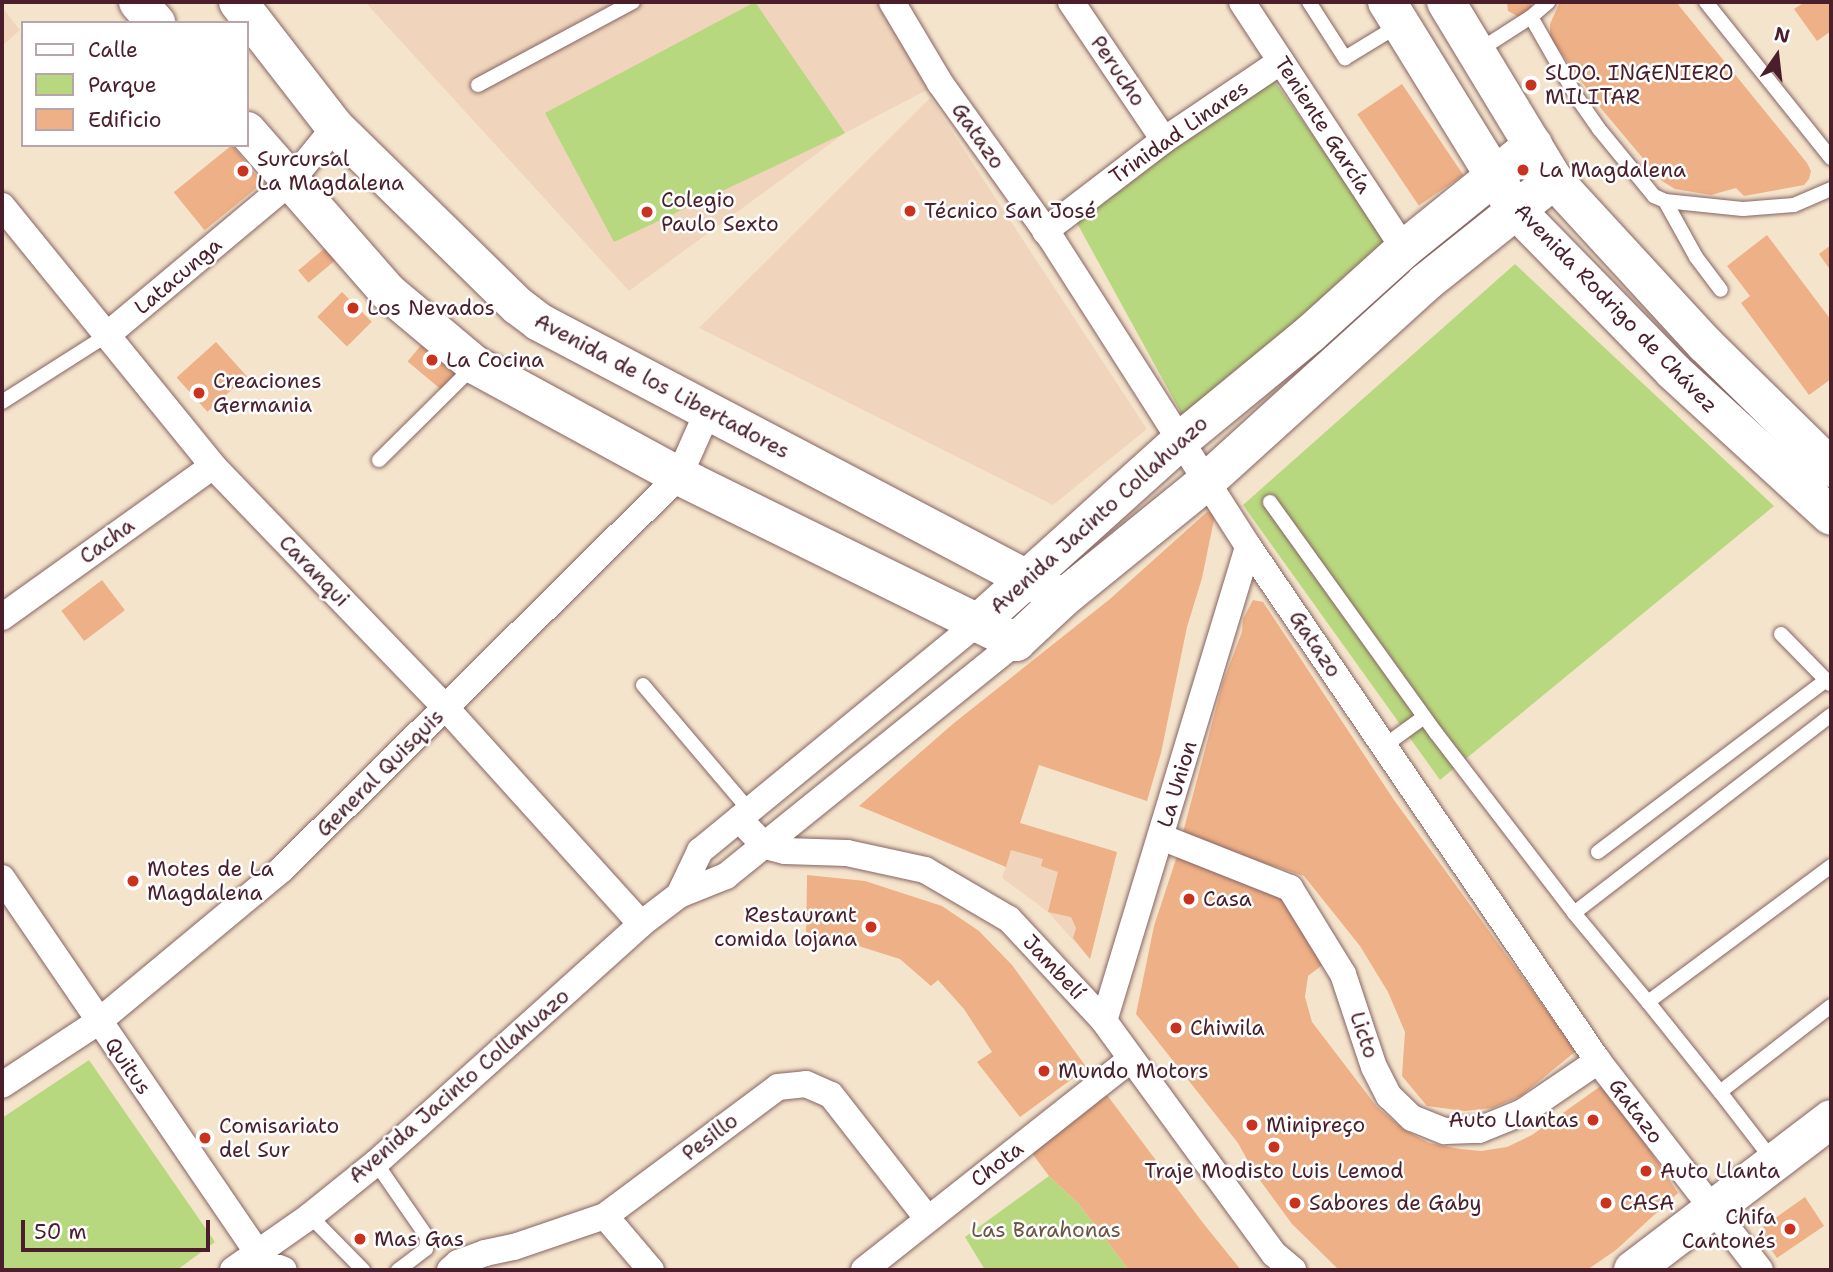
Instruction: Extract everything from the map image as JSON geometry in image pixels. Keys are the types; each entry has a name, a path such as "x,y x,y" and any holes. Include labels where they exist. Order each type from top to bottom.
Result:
{"street":[{"path":"138,2 154,21"},
{"name":"Avenida de los Libertadores","path":"237,2 335,127 518,306 539,322 1063,598"},
{"name":"Gatazo","path":"892,2 940,83 1045,230 1248,546 1598,1061 1760,1270"},
{"name":"Perucho","path":"1071,2 1164,140"},
{"name":"Teniente García","path":"1242,2 1404,249"},
{"name":"Avenida Rodrigo de Chávez","path":"1455,5 1475,48 1554,180 1705,344 1831,468"},
{"name":"Avenida Rodrigo de Chávez","path":"1393,13 1516,209 1673,371 1831,516"},
{"path":"1432,75 1475,48"},
{"name":"Trinidad Linares","path":"1045,230 1164,140 1281,61"},
{"name":"Latacunga","path":"107,335 290,182 335,127"},
{"path":"248,132 388,292 475,365 679,476 1016,642"},
{"name":"Avenida Jacinto Collahuazo","path":"679,895 700,851 978,623 1181,440 1310,334 1404,249 1533,145"},
{"name":"Avenida Jacinto Collahuazo","path":"233,1270 260,1261 310,1216 376,1163 641,924 679,895 726,876 1016,642 1063,598 1207,481 1425,283 1554,180"},
{"name":"Caranqui","path":"2,206 213,466 446,708 641,924"},
{"name":"General Quisquis","path":"2,1085 98,1022 282,869 679,476 708,411"},
{"name":"Cacha","path":"2,617 213,466"},
{"name":"La Union","path":"1104,1020 1248,546"},
{"path":"744,815 765,846"},
{"name":"Licto","path":"1161,837 1290,888 1343,974 1374,1067 1389,1096 1412,1118 1445,1131 1479,1130 1523,1112 1598,1061"},
{"name":"Jambelí","path":"765,846 785,851 847,853 925,870 1009,919 1104,1020 1283,1265"},
{"name":"Quitus","path":"2,878 260,1261"},
{"name":"Chota","path":"864,1270 1130,1059"},
{"name":"Pesillo","path":"450,1270 458,1263 485,1253 535,1241 605,1216 778,1087 806,1084 831,1095 928,1219"},
{"path":"1633,1270 1831,1119"},
{"path":"605,1216 651,1270"},
{"path":"260,1261 284,1270"}],"lane":[{"path":"478,85 633,2"},
{"path":"1309,2 1345,58 1393,13"},
{"path":"1706,2 1831,158"},
{"path":"1475,48 1531,17 1544,3"},
{"path":"1531,17 1576,96 1599,129 1654,196 1665,201 1743,209 1794,205 1831,189"},
{"path":"1665,201 1696,257 1721,290"},
{"name":"Latacunga","path":"2,402 107,335"},
{"path":"379,460 475,365"},
{"path":"1270,502 1424,717 1574,913 1720,1091 1774,1163"},
{"path":"1598,852 1828,682 1781,634"},
{"path":"643,685 744,815"},
{"path":"1574,913 1831,715"},
{"path":"1384,746 1424,717"},
{"path":"1648,1002 1831,866"},
{"path":"1720,1091 1831,1006"},
{"path":"376,1163 427,1237 426,1249 398,1270"},
{"path":"310,1216 363,1270"}],"shaded area":[{"name":"Colegio Paulo Sexto","path":"365,2 890,2 940,83 845,133 629,291"},
{"path":"2,7 20,30 2,46"},
{"name":"Técnico San José","path":"930,98 1147,429 1053,505 699,328"},
{"path":"1020,823 1117,852 1090,959 1048,912 1002,878"}],"green space":[{"path":"755,2 845,133 614,242 545,113"},
{"path":"1270,75 1390,244 1185,420 1072,214"},
{"path":"1515,264 1774,506 1440,780 1243,505"},
{"path":"89,1060 215,1242 177,1270 2,1270 2,1118"},
{"name":"Las Barahonas","path":"1049,1176 1078,1203 1129,1270 985,1270 965,1237"}],"building":[{"path":"1507,2 1529,2 1533,7 1519,17 1508,11"},
{"path":"1560,2 1676,2 1807,163 1811,171 1809,179 1804,185 1744,196 1736,188 1711,195 1675,189 1662,181 1599,106 1550,37 1550,24"},
{"path":"1805,2 1831,2 1831,31 1817,41 1794,9"},
{"path":"1402,84 1464,175 1419,205 1357,114"},
{"path":"230,147 234,147 263,183 205,230 174,192"},
{"path":"1767,235 1831,320 1831,379 1809,395 1741,303 1750,296 1727,266"},
{"path":"1831,245 1831,271 1819,254"},
{"path":"325,248 335,260 308,283 298,270"},
{"path":"342,292 372,322 347,346 317,317"},
{"path":"216,342 247,376 207,412 177,377"},
{"path":"423,343 457,372 442,390 408,361"},
{"path":"1208,511 1215,515 1202,578 1187,627 1161,753 1147,801 1039,765 1020,823 1117,852 1090,959 1073,938 1076,928 1071,917 1048,912 1058,872 1041,866 1043,859 1011,850 1006,867 859,806 954,723 1110,599"},
{"path":"102,580 125,610 84,641 61,611"},
{"path":"1253,600 1263,602 1394,800 1576,1051 1521,1096 1492,1108 1465,1111 1427,1106 1402,1076 1405,1032 1388,992 1360,946 1304,876 1182,836 1223,682 1242,632 1243,619"},
{"path":"1177,856 1290,900 1325,963 1308,976 1305,997 1312,1022 1377,1107 1403,1129 1429,1143 1460,1149 1481,1151 1507,1147 1532,1135 1605,1083 1678,1193 1616,1250 1587,1270 1339,1270 1292,1224 1254,1172 1238,1143 1136,1014 1154,926"},
{"path":"807,875 865,881 942,906 979,931 1012,965 1087,1068 1020,1117 977,1062 992,1052 964,1009 938,980 931,986 900,959 852,944 806,944"},
{"path":"1107,1095 1241,1270 1129,1270 1078,1203 1049,1176 1028,1148"},
{"name":"Chifa Cantonés","path":"1805,1197 1824,1226 1777,1258 1759,1233 1764,1226"}],"place":[{"name":"SLDO. INGENIERO MILITAR","path":"1531,85"},
{"name":"La Magdalena","path":"1523,170"},
{"name":"Surcursal La Magdalena","path":"243,171"},
{"name":"Técnico San José","path":"910,211"},
{"name":"Colegio Paulo Sexto","path":"647,212"},
{"name":"Los Nevados","path":"353,308"},
{"name":"La Cocina","path":"432,360"},
{"name":"Creaciones Germania","path":"199,393"},
{"name":"Motes de La Magdalena","path":"133,881"},
{"name":"Casa","path":"1189,899"},
{"name":"Restaurant comida lojana","path":"871,927"},
{"name":"Chiwila","path":"1176,1028"},
{"name":"Mundo Motors","path":"1044,1071"},
{"name":"Auto Llantas","path":"1593,1120"},
{"name":"Minipreço","path":"1252,1125"},
{"name":"Comisariato del Sur","path":"205,1138"},
{"name":"Traje Modisto Luis Lemod","path":"1274,1147"},
{"name":"Auto Llanta","path":"1646,1171"},
{"name":"Sabores de Gaby","path":"1295,1203"},
{"name":"CASA","path":"1606,1203"},
{"name":"Chifa Cantonés","path":"1790,1229"},
{"name":"Mas Gas","path":"360,1239"}]}
